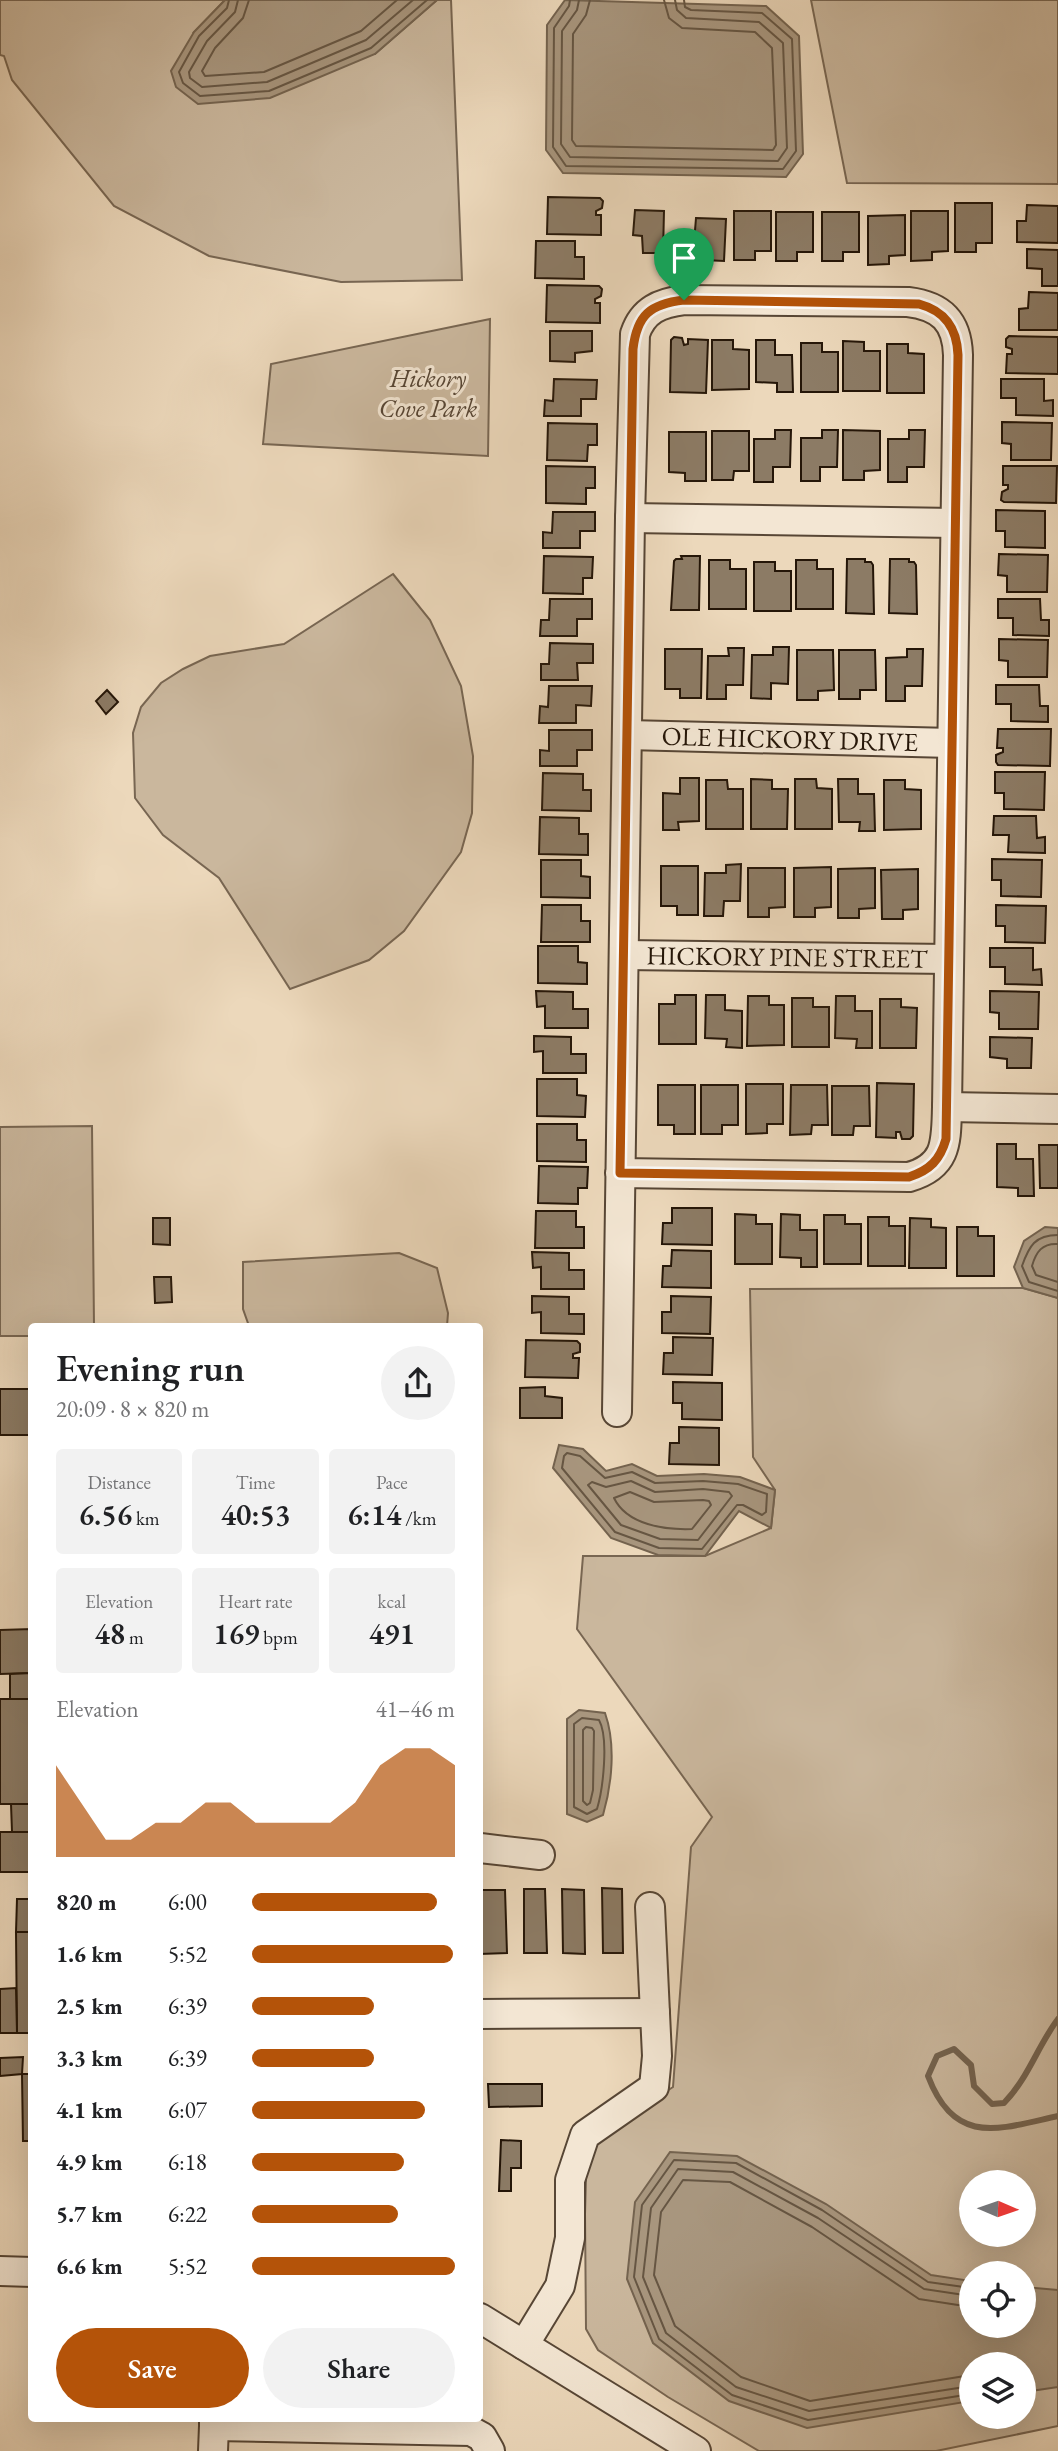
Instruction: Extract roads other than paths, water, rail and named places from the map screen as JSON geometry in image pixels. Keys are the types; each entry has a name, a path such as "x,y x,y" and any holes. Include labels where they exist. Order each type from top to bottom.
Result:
{"street":[{"path":"617,1412 620,1173 633,349 639,323 648,312 668,302 699,300 908,302 932,307 950,323 958,344 947,1107 946,1139 942,1152 935,1164 922,1173 909,1177 620,1173"},
{"path":"630,518 956,523"},
{"name":"OLE HICKORY DRIVE","path":"627,735 952,743"},
{"name":"HICKORY PINE STREET","path":"624,955 949,959"},
{"path":"947,1107 1058,1109"},
{"path":"483,1848 540,1855"},
{"path":"523,2345 560,2286 569,2238 570,2179 585,2135 654,2087 657,2056 650,1907"},
{"path":"483,2014 655,2012"},
{"path":"0,2271 28,2272"},
{"path":"483,2321 696,2451"},
{"path":"214,2432 471,2431 482,2437 490,2451"}],"water":[{"path":"225,0 437,0 375,54 270,98 198,104 176,87 171,71 194,32"},
{"path":"565,0 766,6 799,36 803,154 786,177 563,173 546,150 547,25"},
{"path":"1045,1227 1058,1228 1058,1298 1023,1288 1014,1267 1024,1241"},
{"path":"559,1445 583,1449 606,1471 632,1464 657,1476 704,1474 740,1477 775,1490 771,1528 739,1511 705,1556 658,1555 611,1538 553,1468"},
{"path":"579,1710 605,1713 612,1751 609,1790 603,1815 587,1822 567,1814 567,1719"},
{"path":"670,2152 737,2156 826,2204 931,2275 959,2279 959,2338 1036,2338 1036,2288 1058,2290 1058,2387 1036,2390 1036,2352 959,2352 959,2403 807,2428 729,2401 653,2343 627,2279 635,2202"}],"waterway":[{"path":"1058,2019 1020,2083 1004,2103 992,2104 974,2086 971,2065 954,2049 937,2056 928,2076 939,2099 951,2114 965,2123 981,2128 998,2128 1058,2116"}],"park label":[{"name":"Hickory Cove Park","path":"428,393"}]}
